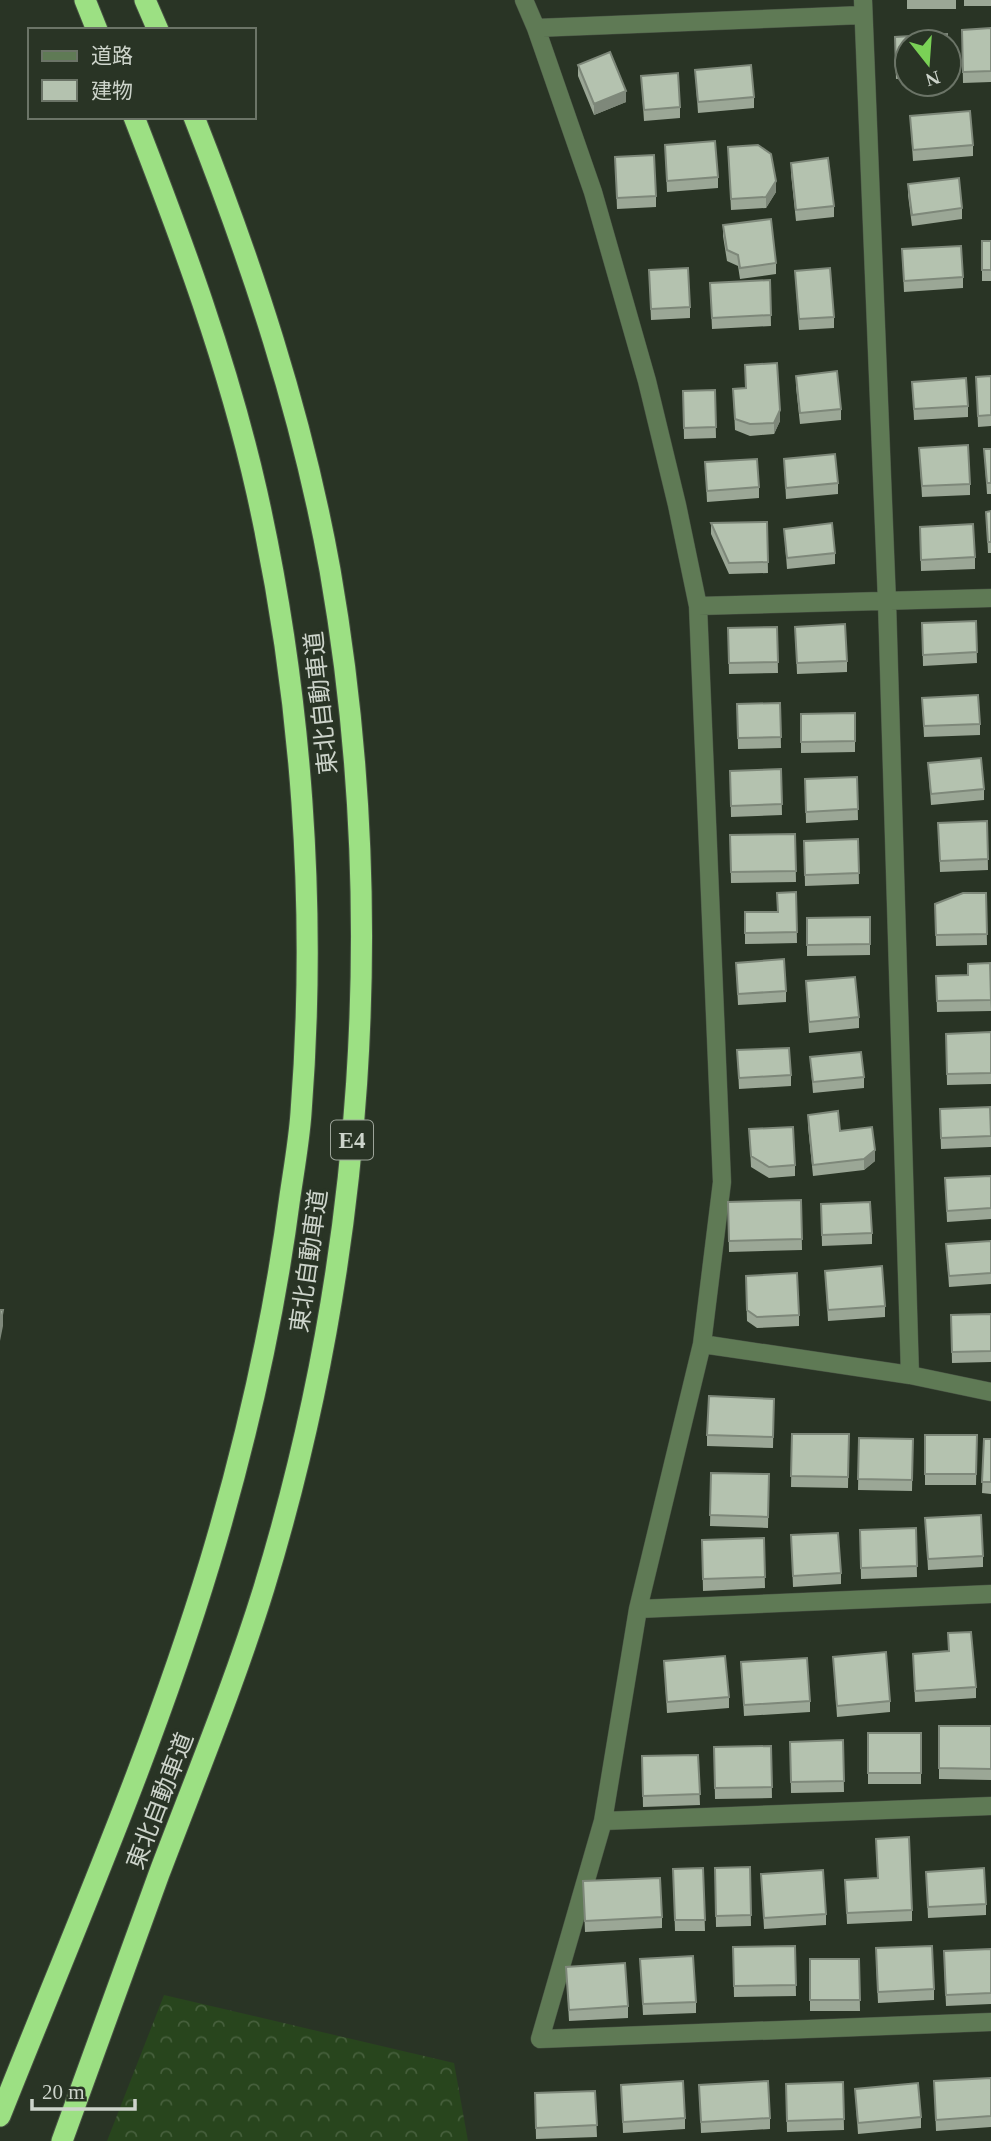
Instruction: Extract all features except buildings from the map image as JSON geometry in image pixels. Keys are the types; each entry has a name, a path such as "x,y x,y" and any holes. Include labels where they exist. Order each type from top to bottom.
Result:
{"highway":[{"path":"85,0 96,28"},
{"path":"145,0 157,28"},
{"name":"東北自動車道","path":"0,2116 104,1862 167,1696 210,1562 244,1441 270,1323 301,1115 306,986 306,872 299,759 274,573 256,487 227,380 186,251 135,119"},
{"name":"東北自動車道","path":"62,2141 141,1923 224,1707 264,1588 301,1451 325,1339 343,1225 355,1112 362,979 362,863 354,749 329,564 279,357 238,230 195,119"}],"street":[{"path":"524,0 593,192 643,368 677,505 698,606 722,1182 702,1344 638,1609 603,1821 540,2039 991,2022"},
{"path":"536,28 863,7 887,602 910,1375"},
{"path":"698,606 991,598"},
{"path":"702,1344 910,1375 991,1392"},
{"path":"638,1609 991,1594"},
{"path":"603,1821 991,1806"}],"green space":[{"path":"164,1995 454,2063 468,2141 107,2141"}]}
